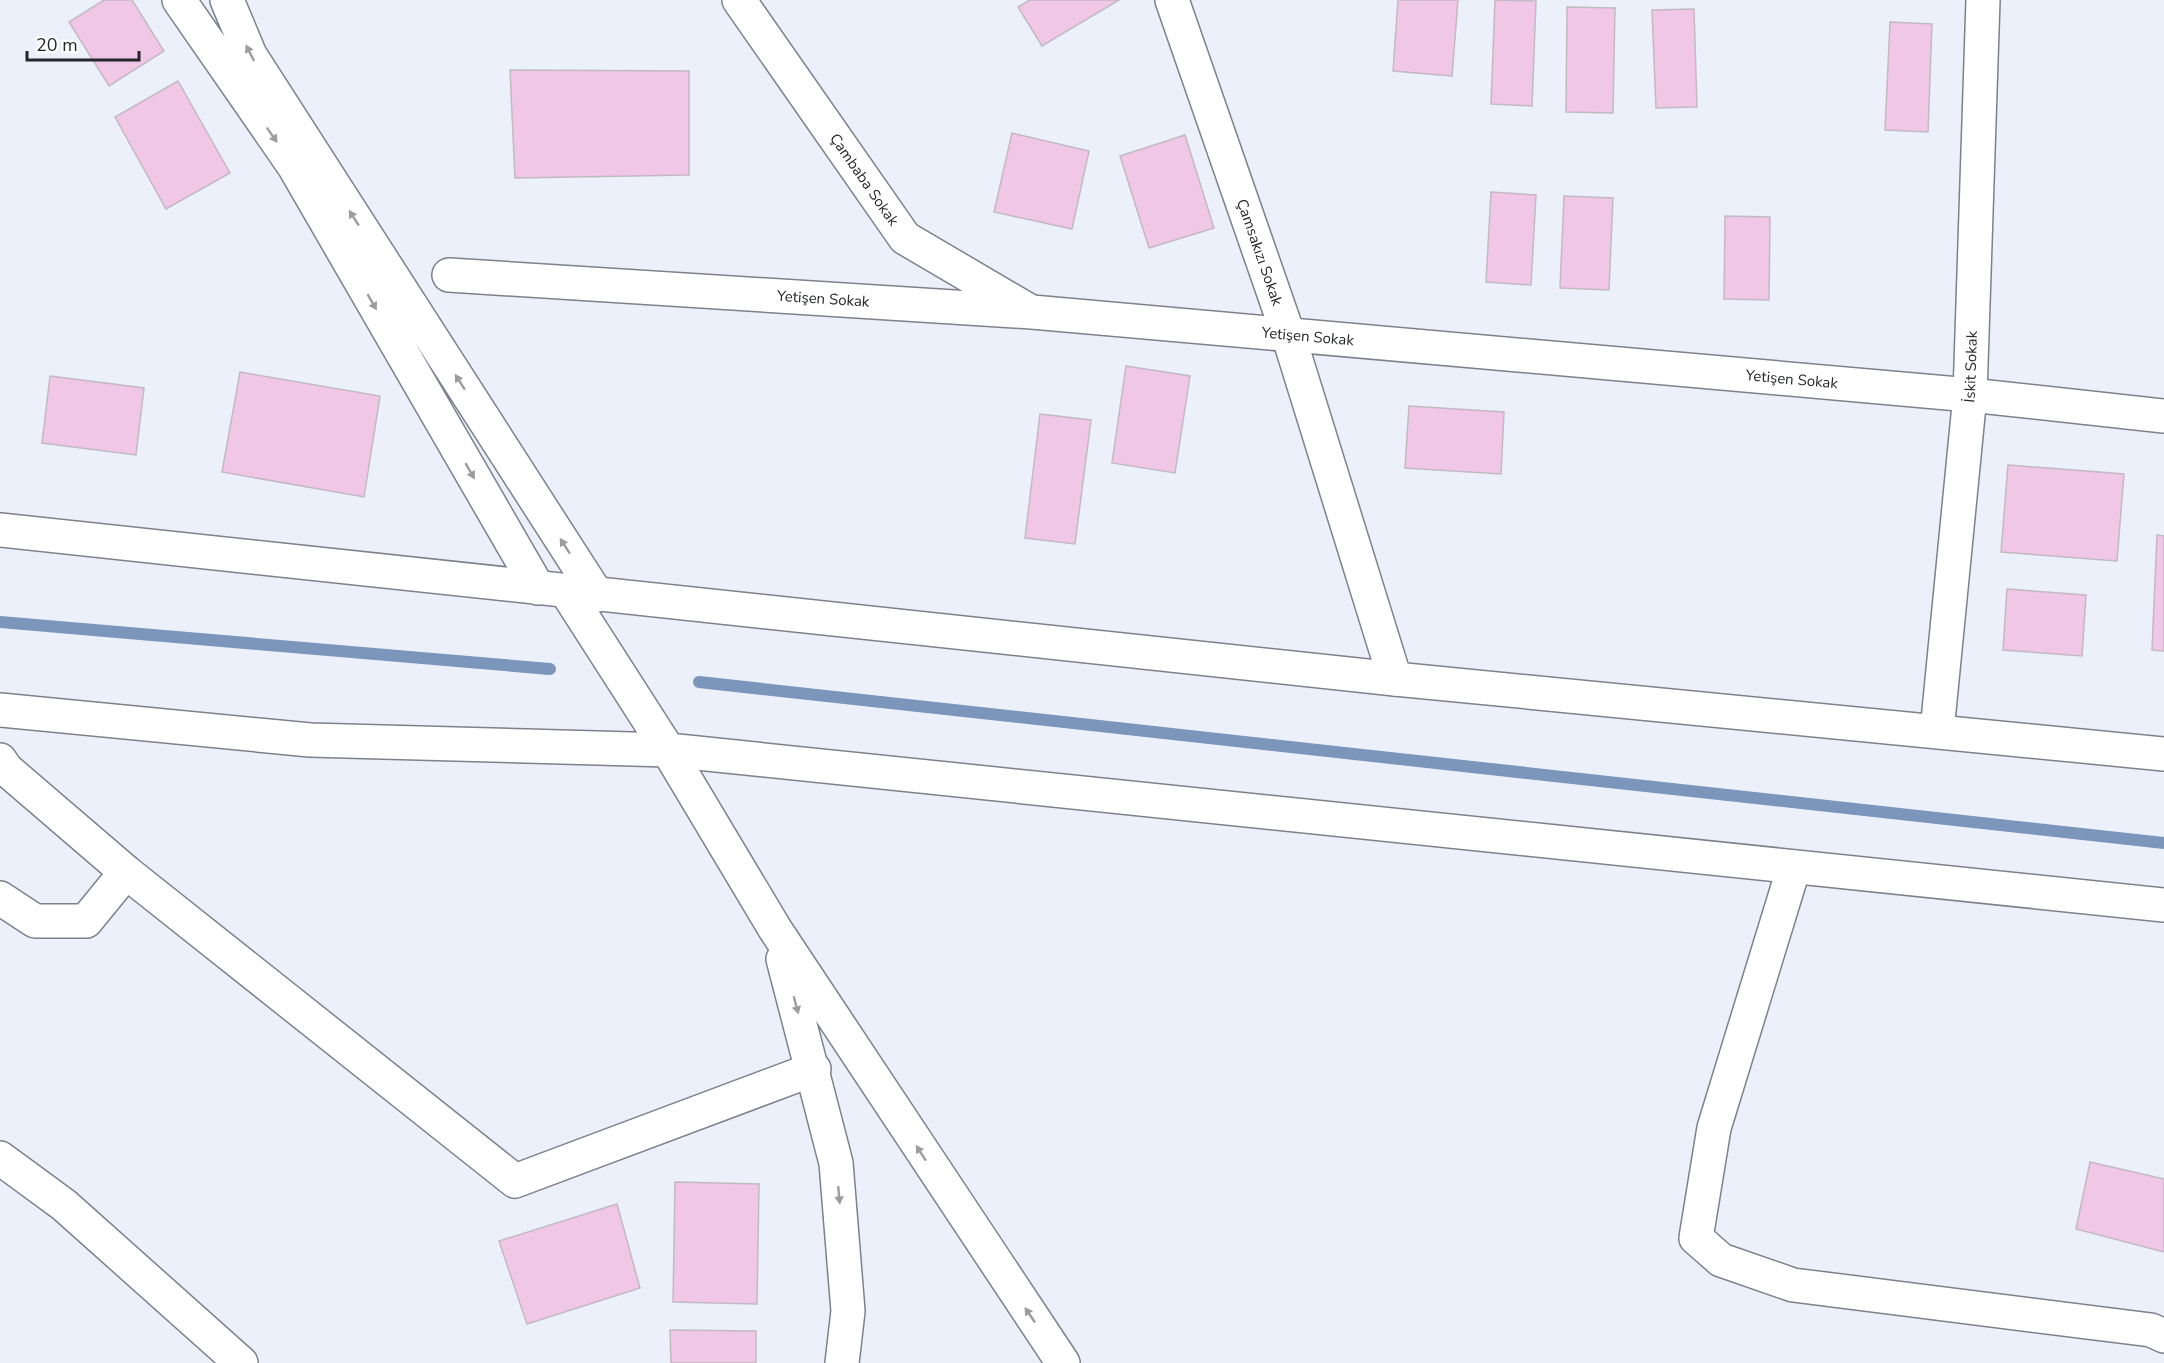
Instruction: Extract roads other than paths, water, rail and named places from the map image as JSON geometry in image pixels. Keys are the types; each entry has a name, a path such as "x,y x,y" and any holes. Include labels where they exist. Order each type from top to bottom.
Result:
{"street":[{"path":"179,0 294,166 668,750 775,929 1063,1363"},
{"path":"227,0 250,55 567,591"},
{"name":"Çambaba Sokak","path":"739,0 905,238 1032,312"},
{"name":"Çamsakızı Sokak","path":"1172,0 1288,334 1395,679"},
{"name":"İskit Sokak","path":"1937,731 1970,395 1983,0"},
{"name":"Yetişen Sokak","path":"449,275 1032,312 1970,395 2164,416"},
{"path":"0,530 1395,679 2164,754"},
{"path":"0,710 310,740 668,750 2164,905"},
{"path":"0,760 6,769 126,872 515,1181 813,1069"},
{"path":"1794,867 1714,1128 1696,1238 1721,1260 1793,1285 2151,1330 2164,1336"},
{"path":"0,898 35,921 86,921 126,872"},
{"path":"775,929 836,1162 848,1311 842,1363"},
{"path":"0,1158 64,1205 241,1363"}],"waterway":[{"path":"0,622 550,669"},
{"path":"699,682 2164,843"}]}
